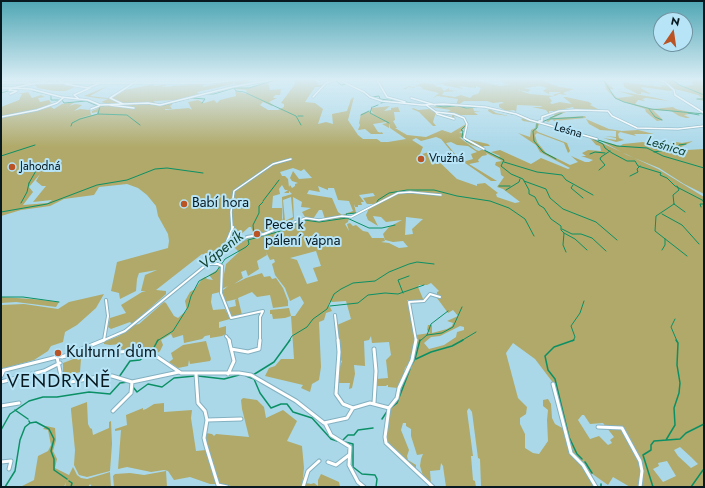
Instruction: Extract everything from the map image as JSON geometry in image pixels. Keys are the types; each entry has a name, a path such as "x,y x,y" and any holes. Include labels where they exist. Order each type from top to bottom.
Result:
{"street":[{"path":"1,118 36,110 59,102"},
{"path":"92,102 100,106"},
{"path":"91,109 109,105 167,104 174,102"},
{"path":"390,102 405,103"},
{"path":"392,102 426,105 435,104"},
{"path":"426,102 435,104"},
{"path":"686,102 704,113"},
{"name":"Leśna","path":"435,104 479,107 516,114 597,140"},
{"path":"109,105 134,108"},
{"path":"426,105 437,114 454,119"},
{"path":"539,121 542,117 560,111 576,110 608,111 612,116 638,128 679,129 704,126"},
{"path":"436,112 454,114 464,118 467,124 464,138 484,149"},
{"path":"215,257 227,242 233,227 231,212 234,190 273,164 291,159"},
{"path":"62,356 125,331 215,257 244,239 282,228 306,218 319,220 358,214 363,210 398,193 410,192 441,195"},
{"path":"207,264 215,263 222,266 221,293 231,318 263,311 260,317 262,335 259,349 248,352 231,350"},
{"path":"432,487 386,443 385,437 389,408 397,398 399,388 412,360 415,345 415,329 408,302 424,302 430,294 440,297"},
{"path":"104,340 108,316 106,300"},
{"path":"335,314 339,352 336,394 343,404 353,408 374,403 389,408"},
{"path":"226,336 230,341 234,361 228,374"},
{"path":"374,349 376,371 374,403"},
{"path":"1,376 2,371 62,356 132,351 156,356 179,372"},
{"path":"57,357 60,363 62,381 65,383 104,376 132,382 179,372 196,374 242,373 254,377 296,401 325,423 331,435 350,447 349,455 351,469 358,482 364,487"},
{"path":"1,382 44,371 60,363"},
{"path":"196,374 198,402 204,411 207,420 204,438 206,446 218,485 227,487"},
{"path":"113,411 131,394 132,382"},
{"path":"553,384 571,453 583,465 596,487"},
{"path":"1,406 19,403"},
{"path":"325,423 347,418 353,408"},
{"path":"207,420 241,419"},
{"path":"598,427 622,428 640,461 642,471 640,487"},
{"path":"328,462 336,465 349,455"},
{"path":"1,462 11,461 9,469"},
{"path":"304,487 306,476 311,468 319,461"},
{"path":"311,463 311,468"}],"shaded area":[{"path":"14,102 50,102 51,103 43,108 51,107 54,109 62,104 75,102 69,106 75,104 82,105 74,111 80,109 90,110 91,115 75,119 97,114 97,112 92,113 92,111 97,109 99,106 109,104 101,102 154,102 159,105 172,103 170,106 172,109 165,110 189,108 192,110 188,102 269,102 273,105 272,106 263,102 260,105 268,110 278,110 284,107 284,104 281,103 282,102 305,102 315,103 323,109 318,124 326,122 333,124 332,114 347,111 350,102 353,102 348,120 358,135 363,139 377,139 381,142 406,139 390,128 390,123 389,128 382,124 387,123 386,122 373,124 378,132 380,132 379,133 382,132 383,134 371,134 365,129 358,130 361,114 369,111 375,114 371,111 372,108 390,106 384,111 398,107 400,112 394,112 395,120 393,121 397,128 395,128 407,135 426,137 442,130 451,133 466,124 464,118 467,124 466,128 462,130 464,131 459,132 463,134 465,139 459,137 476,150 479,151 483,149 466,142 472,143 467,139 488,144 490,146 484,146 484,150 499,157 500,156 491,152 500,150 531,164 541,158 568,169 570,168 540,152 536,145 518,133 530,137 531,130 535,128 536,123 523,121 521,119 523,118 520,116 540,123 536,130 538,132 567,143 570,151 568,153 564,143 537,133 535,135 537,142 546,153 570,165 578,162 571,156 585,162 589,162 593,160 581,156 586,156 582,153 588,150 601,151 600,146 596,145 589,137 658,169 704,197 704,487 630,487 613,477 608,485 591,473 595,483 581,465 595,487 481,486 480,459 478,458 472,412 469,408 467,411 473,456 471,456 473,480 475,481 476,487 446,487 443,466 441,463 440,470 430,471 431,483 423,476 420,466 423,454 417,455 411,436 411,429 406,426 406,423 403,423 401,430 409,450 407,456 408,460 416,465 416,471 389,447 386,440 389,408 394,404 411,361 405,368 403,378 398,388 388,387 388,385 376,386 376,379 388,378 386,360 391,355 389,342 372,343 371,336 369,340 364,341 365,366 354,365 355,374 352,388 349,389 350,383 337,383 342,361 340,360 337,325 351,319 346,301 330,301 328,306 332,311 326,313 324,320 319,322 321,367 319,380 312,384 310,392 301,388 303,385 265,376 269,368 275,366 281,359 294,359 291,316 295,316 304,303 300,296 290,301 285,288 275,275 272,264 275,262 274,259 270,260 266,252 267,255 257,261 259,269 248,276 246,270 241,272 243,278 234,284 262,273 264,277 270,276 272,279 276,278 283,288 288,301 288,306 273,308 270,295 257,297 252,292 238,298 242,315 232,318 227,308 236,306 235,300 237,299 224,302 222,291 228,286 220,292 212,294 211,302 213,310 225,309 230,319 219,322 219,328 226,326 226,334 222,336 210,338 210,335 205,336 202,339 184,343 183,335 173,338 171,334 161,340 163,345 160,351 155,355 122,351 120,344 104,344 104,342 119,336 134,325 139,324 164,302 174,316 178,318 187,310 185,301 190,292 195,289 205,277 213,280 209,275 219,269 218,264 222,269 221,284 223,284 226,264 239,252 233,246 253,236 292,229 293,223 304,219 320,221 325,219 322,210 319,210 313,219 305,217 302,212 311,208 301,207 302,202 293,197 294,218 291,222 263,234 255,233 254,235 251,227 249,227 237,238 238,242 229,246 216,256 210,257 202,254 156,290 166,291 166,294 132,324 130,322 111,329 108,327 110,318 126,313 121,305 146,291 141,291 145,275 157,270 139,273 136,291 120,299 119,293 111,291 117,262 168,248 168,234 158,216 156,206 147,195 138,188 127,184 99,187 94,195 64,199 50,206 21,210 1,216 1,107","holes":["436,137 441,139 455,156 491,181 497,181 469,164 479,162 478,160 482,156 487,155 486,153 502,161 496,162 495,165 500,168 501,175 504,177 497,187 503,189 520,202 515,203 497,197 496,194 498,193 485,183 477,184 477,186 457,179 429,152 422,154 426,157 422,158 420,154 423,147 412,140 416,138 421,141","451,142 457,145 468,146 477,152 471,154 473,159 466,161 455,154 446,143","293,168 301,171 304,169 312,178 299,179 293,171 290,178 292,181 298,183 292,188 290,185 289,187 288,179 285,176 282,176 280,172","40,174 36,181 42,186 46,186 33,202 52,200 48,203 23,205 33,192 29,187","282,185 285,190 288,190 284,193 289,193 289,191 292,194 282,197 283,220 285,222 291,220 286,223 283,221 282,218 282,208 272,208 273,196 280,194 279,189","318,186 328,190 328,188 334,188 338,200 349,201 353,211 342,215 338,212 332,198 307,194 309,190 320,192","373,193 375,196 363,198 367,204 375,204 369,208 366,215 368,220 378,226 373,216 381,217 386,222 402,220 389,227 383,234 385,240 393,242 403,241 408,247 399,248 389,243 381,242 385,241 384,238 372,238 368,232 363,231 356,225 353,226 350,223 347,224 349,231 345,224 348,222 349,218 345,214 356,213 355,207 358,207 358,205 362,205 361,202 364,202 359,195","291,197 293,217 285,221 283,200","406,217 423,219 412,229 413,234 405,235","316,251 321,266 313,268 318,281 307,284 297,260 290,258","431,283 439,291 437,292 437,298 448,313 453,310 458,316 447,321 453,323 452,326 432,333 432,325 428,325 427,330 430,333 416,336 407,300 424,301 418,287 419,285 427,285","460,326 464,327 464,330 457,332 456,337 444,345 429,349 424,343 431,337 440,336","513,343 535,359 554,384 564,429 555,424 552,418 551,404 548,399 543,400 543,406 548,410 548,441 539,454 533,453 525,448 525,434 520,424 520,418 526,414 527,407 518,398 506,353","582,415 584,415 590,424 603,423 614,437 610,440 612,443 608,445 599,436 590,439 578,420","680,447 698,464 691,468 678,456 674,450","667,461 676,476 663,482 653,469 659,466 658,463"]},
{"path":"457,102 463,102 458,105 467,108 478,107 473,108 474,111 481,111 474,112 478,115 459,115 463,118 454,116 455,119 452,117 452,114 459,114 436,112 447,112 451,110 431,107 456,105"},
{"path":"489,102 551,102 550,103 552,104 560,102 572,104 569,102 588,102 592,104 590,105 600,110 568,111 553,118 585,116 586,118 554,121 552,119 548,122 546,121 555,115 553,114 574,109 573,107 549,111 549,114 546,110 532,107 542,107 541,106 517,105 516,112 514,110 506,111 499,107 499,104 504,103 502,102"},
{"path":"624,102 637,102 635,104 653,109 673,107 694,113 684,115 690,118 686,118 671,111 653,110 663,120 657,121 646,112 645,109"},
{"path":"485,106 518,115 490,109 496,113 509,116 493,114 488,111 489,108 479,107"},
{"path":"412,109 418,110 430,109 434,111 429,110 436,112 433,122 436,126 433,126 419,112"},
{"path":"586,119 609,129 622,131 638,130 654,134 634,134 636,136 620,132 618,134 619,138 624,140 616,142 603,138 616,140 616,138 605,136 616,137 616,131 600,130 589,124"},
{"path":"599,140 620,146 623,144 643,142 660,150 666,148 657,142 674,144 676,142 682,143 693,141 681,147 687,150 704,149 704,194 684,184 659,168 627,155"},
{"path":"104,294 96,308 77,325 65,332 63,342 51,346 48,351 34,360 1,369 1,305 24,304 58,309 69,302"},
{"path":"1,297 59,302 56,307 16,302 1,303"},
{"path":"289,308 291,316 285,318 273,319 272,314 270,314 270,310"},
{"path":"206,341 211,359 210,361 190,364 189,360 188,366 178,368 169,362 173,359 171,353 183,345"},
{"path":"76,358 78,360 81,359 80,372 63,377 63,363"},
{"path":"243,398 257,400 264,407 266,418 283,410 297,421 287,441 302,446 304,468 302,487 236,487 220,484 218,481 205,438 206,433 214,436 216,434 249,437 242,409 241,400"},
{"path":"87,402 88,424 92,429 93,435 109,428 109,422 111,421 112,444 110,471 87,477 79,475 74,465 75,450 71,408"},
{"path":"164,403 164,412 192,410 191,418 196,451 206,450 216,484 210,484 190,477 174,480 168,471 164,470 151,472 127,467 118,469 121,430 115,431 115,429 127,425 126,415 143,408 143,410 146,409 154,404"},
{"path":"46,426 55,428 56,440 53,451 57,459 55,468 69,475 73,467 77,475 81,478 87,479 110,472 111,487 92,487 90,484 88,487 65,487 66,482 64,487 20,487 34,480 38,456 48,451 51,445 48,430 43,429"},
{"path":"166,471 167,487 114,487 113,476 115,474 130,473 144,475"},
{"path":"321,474 339,482 340,487 305,487 306,483 314,483 318,486 318,480"}],"waterway":[{"path":"63,102 64,103 77,102"},
{"path":"88,102 98,106"},
{"path":"165,105 177,102"},
{"path":"265,102 296,116 301,125"},
{"name":"Leśnica","path":"381,103 385,102"},
{"name":"Leśnica","path":"406,102 414,104"},
{"path":"623,102 651,109 704,114"},
{"path":"149,104 157,105"},
{"path":"102,106 108,105"},
{"path":"373,107 378,105"},
{"name":"Leśnica","path":"431,105 444,107 455,106"},
{"path":"98,114 100,106"},
{"name":"Leśnica","path":"458,106 466,108 479,107"},
{"path":"372,107 370,113 389,123"},
{"name":"Leśnica","path":"428,107 435,112"},
{"path":"649,109 655,117 662,120"},
{"path":"361,115 369,111"},
{"name":"Leśnica","path":"500,111 512,114"},
{"path":"550,118 562,113"},
{"path":"688,113 699,115"},
{"path":"71,126 72,123 80,119 98,114"},
{"path":"98,114 127,115 140,125"},
{"path":"298,116 303,116"},
{"path":"542,122 549,119 583,117"},
{"path":"537,122 537,128 533,131 534,141 543,152 556,159"},
{"path":"466,125 461,130 463,131 462,137 466,141 474,144"},
{"name":"Leśnica","path":"578,133 589,136"},
{"name":"Leśnica","path":"593,139 603,144 605,148 610,151"},
{"name":"Leśnica","path":"598,140 617,146 647,148 655,152"},
{"path":"655,152 677,148 679,145 686,144"},
{"path":"1,156 35,145"},
{"path":"484,150 504,160 501,166 511,174 523,179 524,181"},
{"path":"599,170 605,165 600,159 601,157 610,151"},
{"path":"610,151 627,161 635,161 640,166"},
{"path":"590,154 595,152 605,153"},
{"name":"Leśnica","path":"655,152 663,156 704,168"},
{"path":"504,162 537,172 562,175 566,180 593,195"},
{"path":"630,176 638,172 637,169 640,166"},
{"path":"640,166 661,173 660,175 667,178 678,187"},
{"path":"1,212 47,204 97,185 127,180 155,169 167,168 203,173"},
{"path":"21,203 27,192 29,183 37,169"},
{"path":"506,190 519,182 520,179"},
{"path":"263,201 279,180"},
{"path":"524,181 546,189 550,198 563,209 596,222 617,240"},
{"path":"524,181 529,190 529,194 535,197 539,205 544,208 551,219 561,226 561,230 564,233"},
{"path":"573,185 571,188 583,198"},
{"path":"499,186 510,186"},
{"path":"674,204 673,195 679,190 678,187"},
{"path":"678,187 704,201"},
{"name":"Vápeník","path":"376,204 378,200 389,193 407,190 434,190 457,196 490,201 509,208 525,219 534,236"},
{"path":"701,207 700,204 704,204 703,201"},
{"path":"254,235 253,225 259,213 259,206 263,202"},
{"path":"674,204 685,212"},
{"path":"674,204 656,216 655,231 687,256"},
{"name":"Vápeník","path":"347,218 346,214 356,213"},
{"path":"662,214 682,225 699,244"},
{"name":"Vápeník","path":"158,341 173,331 188,307 191,296 199,281 216,272 225,259 246,247 249,244 248,240 292,228 294,224 304,220 319,222 347,218"},
{"path":"347,218 369,228 382,228 395,225"},
{"path":"562,229 572,234 581,234 592,238 606,251"},
{"path":"564,233 575,239 587,250"},
{"path":"564,233 563,245 566,252"},
{"path":"662,250 665,245 665,239"},
{"path":"289,341 292,336 307,327 313,319 327,309 334,294 341,289 353,283 375,281 389,272 409,264 417,262 434,264"},
{"path":"403,292 398,280 409,276"},
{"path":"403,292 424,285"},
{"path":"330,306 358,303 368,295 385,293 398,294 403,292"},
{"path":"1,297 23,297 59,302"},
{"path":"573,340 575,337 571,326 580,313 584,301"},
{"path":"427,335 442,333 453,327 462,307"},
{"path":"427,335 431,324 448,311"},
{"path":"675,319 671,327 677,341"},
{"path":"461,341 476,332"},
{"path":"420,341 427,335"},
{"path":"253,375 274,362 290,340"},
{"path":"411,366 415,359 420,340"},
{"path":"416,359 431,352 452,346 463,340"},
{"path":"573,340 554,347 545,356 548,370 555,379 569,437 577,454 582,459"},
{"path":"666,440 675,425 674,408 679,393 680,383 677,365 678,343 676,340"},
{"name":"Vápeník","path":"152,351 158,341"},
{"name":"Vápeník","path":"119,377 130,361 140,360 145,356"},
{"path":"392,407 397,403 410,369"},
{"path":"198,376 224,379 239,375"},
{"path":"133,387 137,392 148,384 162,387 174,378 195,376"},
{"path":"246,376 254,379 260,393 271,408 281,404 287,404 293,412 312,418 331,439 337,441"},
{"path":"15,410 29,401 43,397 57,397 89,392 110,394 120,383 128,382"},
{"path":"1,430 10,414 15,410"},
{"path":"15,410 28,419"},
{"path":"382,419 388,410"},
{"path":"30,423 36,422 49,429 54,439 51,451 54,459 54,470 67,479"},
{"path":"5,487 15,471 20,440 25,427 30,423"},
{"path":"653,487 643,455 651,450 651,445 654,441 680,439 686,433 704,424"},
{"path":"343,440 348,435 354,435 358,430 373,428"},
{"path":"345,442 353,444 353,467 362,474 375,475 377,479 376,487"},
{"path":"585,462 592,473"},
{"path":"691,487 703,470"},
{"path":"69,481 72,483 71,487"}],"place":[{"name":"Vružná","path":"421,159"},
{"name":"Jahodná","path":"12,167"},
{"name":"Babí hora","path":"184,204"},
{"name":"Pece k pálení vápna","path":"257,234"},
{"name":"Kulturní dům","path":"58,353"}],"district":[{"name":"VENDRYNĚ","path":"59,382"}]}
